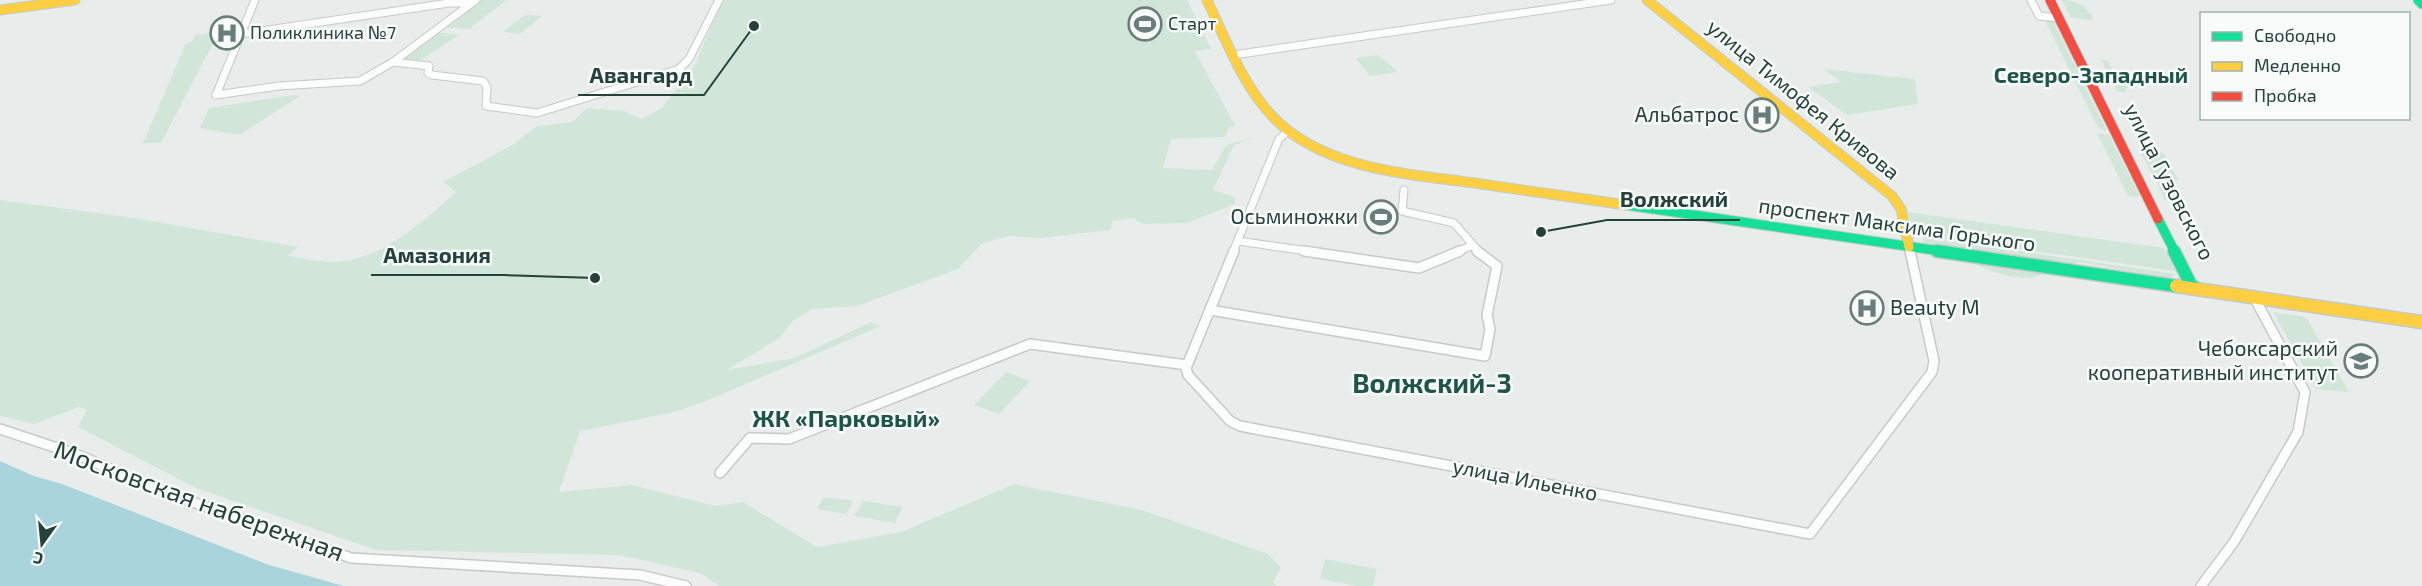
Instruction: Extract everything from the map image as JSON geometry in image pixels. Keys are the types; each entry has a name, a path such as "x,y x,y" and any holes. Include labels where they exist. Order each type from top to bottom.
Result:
{"main road":[{"path":"0,10 75,0"},
{"name":"проспект Максима Горького","path":"1209,0 1261,97 1287,127 1327,152 1401,171 2422,320"},
{"name":"улица Тимофея Кривова","path":"1647,0 1892,196 1901,209 1909,245"},
{"name":"улица Гузовского","path":"2050,0 2073,41 2196,287"},
{"name":"улица Гузовского","path":"2055,0 2061,19"},
{"path":"2418,0 2422,4"},
{"name":"проспект Максима Горького","path":"2196,287 2422,320"}],"street":[{"path":"255,0 216,95 279,86 356,82 393,62 474,2"},
{"path":"393,62 429,66 428,73 432,75 483,81 487,87 486,106 537,113 679,69 689,59 719,0"},
{"path":"1238,54 1611,0"},
{"path":"2031,0 2039,16 2061,19"},
{"path":"241,34 449,3 474,2"},
{"path":"720,473 750,438 789,439 1028,345 1187,365 1279,139 1287,127"},
{"path":"1210,310 1485,356 1490,329 1487,315 1497,266 1471,246 1454,223 1402,211 1404,190"},
{"path":"1238,241 1419,268 1471,246"},
{"name":"улица Ильенко","path":"1187,365 1188,375 1230,421 1240,426 1810,534 1932,372 1934,361 1909,245"},
{"path":"2201,586 2234,542 2298,432 2302,417 2304,389 2254,297"},
{"name":"Московская набережная","path":"0,429 78,455 167,493 351,558 640,575 686,586"}],"green space":[{"path":"480,0 507,0 469,29 444,27"},
{"path":"722,0 1187,0 1211,49 1195,51 1235,126 1229,127 1225,137 1171,139 1163,168 1212,170 1226,145 1254,138 1234,145 1213,190 1234,197 1235,204 1187,223 1144,224 1132,218 1113,221 1110,230 1041,238 1008,236 981,244 958,269 857,306 812,309 793,321 779,338 727,370 795,358 871,322 881,326 704,402 671,413 580,431 559,492 632,485 715,506 743,502 817,547 901,532 1014,484 1142,510 1268,554 1281,568 1273,581 1276,586 719,586 700,573 618,555 376,550 196,488 78,427 87,410 79,407 34,424 0,416 0,200 135,218 298,247 287,256 316,261 350,260 367,255 400,238 456,192 443,182 514,144 537,126 573,122 587,108 624,111 641,119 662,108 695,65"},
{"path":"2062,0 2081,5 2094,20 2071,18"},
{"path":"525,15 542,16 520,34 503,32"},
{"path":"2052,19 2107,131 2098,128 2045,20"},
{"path":"219,32 161,143 143,143 186,43 192,42 195,35"},
{"path":"436,32 459,35 418,62 398,60"},
{"path":"1378,55 1398,72 1370,76 1356,58"},
{"path":"2100,58 2109,62 2113,71 2123,74 2129,84 2125,93 2117,91"},
{"path":"1824,69 1915,79 1918,104 1847,115 1808,87 1841,82"},
{"path":"300,96 239,135 200,128 209,108"},
{"path":"2097,133 2109,135 2140,197 2128,196"},
{"path":"2148,143 2164,154 2178,179 2173,186 2179,203 2165,200 2140,150"},
{"path":"1908,212 2164,248 2175,271 1913,234"},
{"path":"1923,237 2176,274 2171,279 2080,262 2069,264 1924,243"},
{"path":"1973,262 2043,273 2029,278 2008,276"},
{"path":"2273,312 2306,317 2349,392 2316,389"},
{"path":"1006,372 1030,381 999,414 974,405"},
{"path":"824,497 853,501 846,514 817,509"},
{"path":"863,501 903,507 895,523 854,516"},
{"path":"1325,559 1377,569 1373,586 1357,586 1320,579"}],"water":[{"path":"0,461 269,565 344,586 0,586"}],"traffic: fast":[{"path":"2418,0 2422,4"},
{"path":"1626,205 2176,286"},
{"path":"2158,219 2191,285 2197,289"}],"traffic: slow":[{"path":"0,10 75,0"},
{"path":"1207,0 1237,62 1264,106 1295,136 1318,149 1344,159 1400,172 1626,205"},
{"path":"1647,0 1892,196 1901,209 1909,247"},
{"path":"2176,286 2422,322"}],"traffic: jam":[{"path":"2050,0 2158,219"}],"place":[{"name":"Старт","path":"1145,24"},
{"name":"Авангард","path":"754,26"},
{"name":"Поликлиника №7","path":"227,33"},
{"name":"Альбатрос","path":"1762,115"},
{"name":"Осьминожки","path":"1381,217"},
{"name":"Волжский","path":"1541,232"},
{"name":"Амазония","path":"595,278"},
{"name":"Beauty M","path":"1867,308"},
{"name":"Чебоксарский кооперативный институт","path":"2361,361"}],"district":[{"name":"Северо-Западный","path":"2091,75"},
{"name":"Волжский-3","path":"1432,384"},
{"name":"ЖК «Парковый»","path":"846,419"}]}
